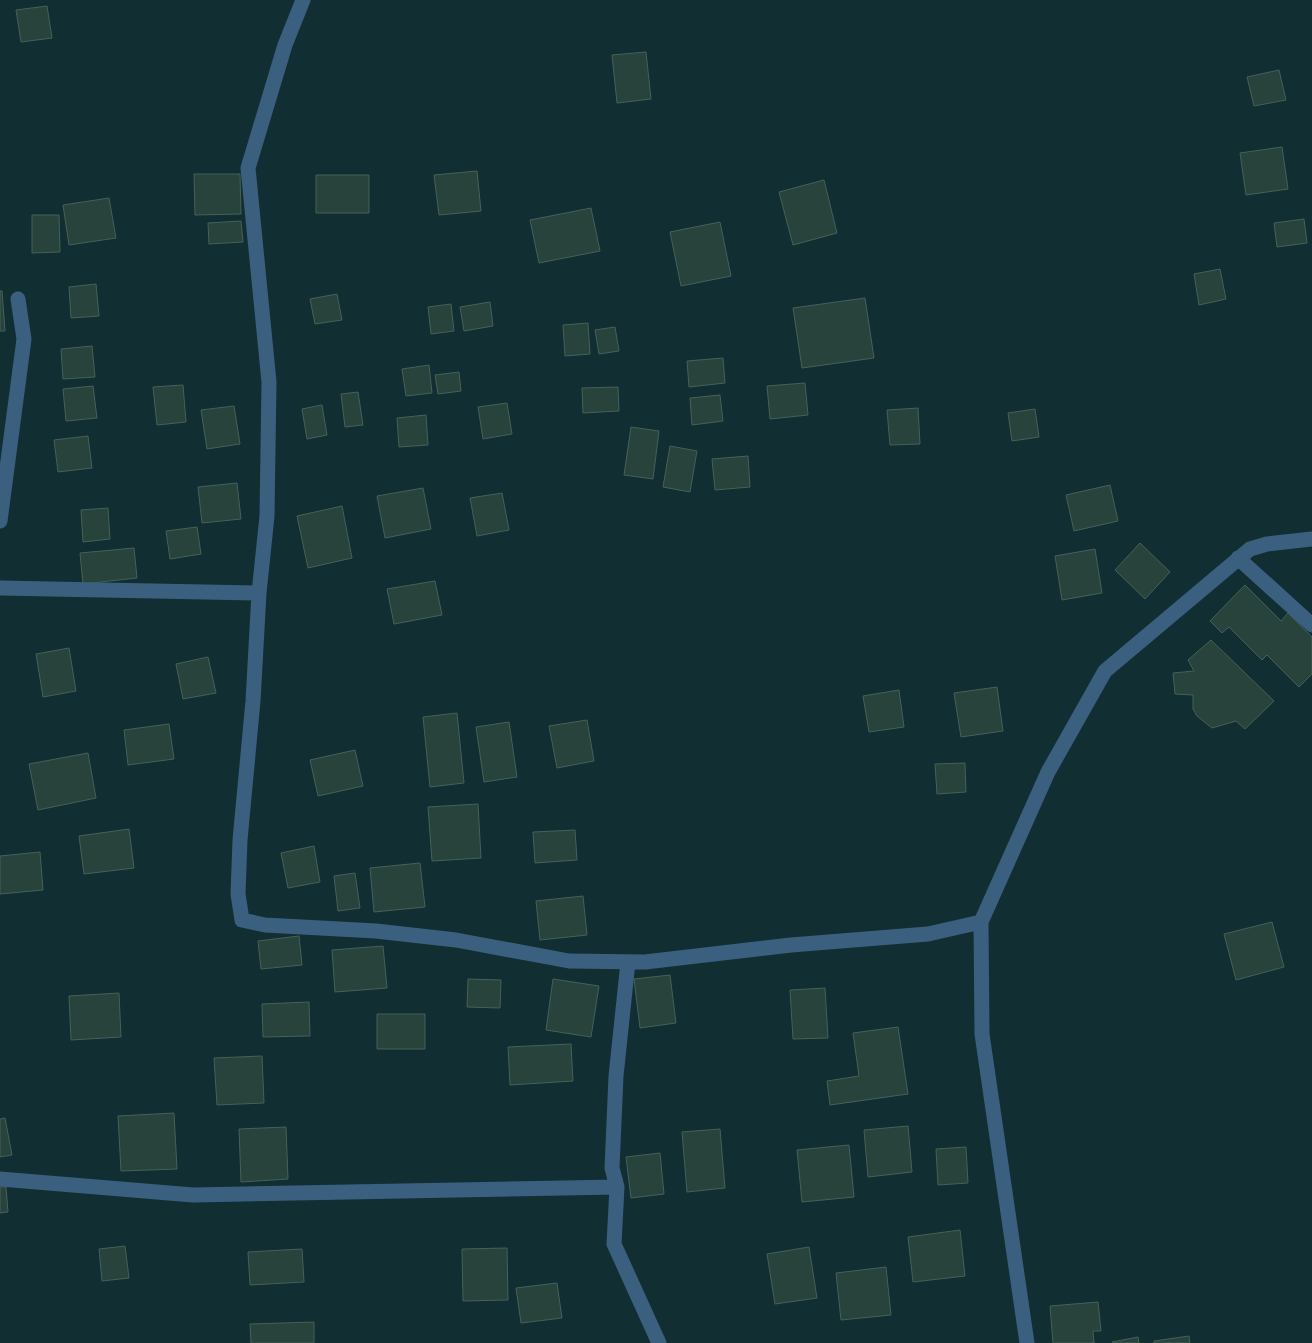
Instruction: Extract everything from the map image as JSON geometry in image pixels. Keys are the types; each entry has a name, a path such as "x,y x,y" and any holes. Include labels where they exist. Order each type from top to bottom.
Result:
{"street":[{"path":"303,0 285,45 248,168 270,382 267,516 259,593 253,701 240,840 238,894 242,920 265,925 376,931 456,940 568,961 628,962 646,962 791,945 928,934 981,922"},
{"path":"0,521 24,339 18,299"},
{"path":"1028,1343 982,1034 981,922 1048,772 1104,671 1250,549 1267,544 1312,539"},
{"path":"1238,558 1312,625"},
{"path":"0,588 259,593"},
{"path":"628,962 616,1086 612,1168 617,1188 614,1244 659,1343"},
{"path":"0,1179 192,1195 617,1188"}],"building":[{"path":"47,6 52,38 21,42 16,10"},
{"path":"646,52 651,99 617,103 612,55"},
{"path":"1279,70 1286,100 1254,106 1247,77"},
{"path":"1282,147 1288,189 1246,195 1240,153"},
{"path":"477,171 481,211 439,215 434,175"},
{"path":"194,174 240,174 241,214 195,215"},
{"path":"316,175 369,175 369,213 316,213"},
{"path":"824,180 837,233 793,245 779,192"},
{"path":"109,198 116,238 69,245 63,205"},
{"path":"591,208 600,251 539,263 530,220"},
{"path":"32,215 59,215 60,252 32,253"},
{"path":"1304,219 1307,243 1277,247 1274,223"},
{"path":"241,221 243,242 209,244 208,223"},
{"path":"720,222 731,276 681,286 670,232"},
{"path":"1220,269 1226,299 1199,305 1194,274"},
{"path":"96,284 99,316 71,318 69,287"},
{"path":"0,291 2,291 5,331 0,331"},
{"path":"337,294 342,320 315,324 310,299"},
{"path":"865,298 874,358 802,368 793,308"},
{"path":"490,302 493,326 464,331 460,307"},
{"path":"451,304 454,331 431,334 428,307"},
{"path":"588,323 590,354 565,356 563,325"},
{"path":"615,327 619,351 599,354 595,330"},
{"path":"92,346 95,377 63,379 61,349"},
{"path":"723,358 725,383 689,387 687,361"},
{"path":"429,365 432,393 406,396 402,369"},
{"path":"459,372 461,391 438,394 435,375"},
{"path":"805,383 808,415 770,419 767,386"},
{"path":"183,385 186,422 157,425 153,387"},
{"path":"93,386 97,418 66,421 63,389"},
{"path":"618,387 619,411 583,413 582,388"},
{"path":"358,392 363,425 345,427 341,394"},
{"path":"720,395 723,421 692,425 690,398"},
{"path":"507,403 512,434 483,439 478,407"},
{"path":"322,405 327,435 307,439 302,409"},
{"path":"234,406 240,444 207,449 201,410"},
{"path":"918,408 920,444 890,445 887,410"},
{"path":"1035,409 1039,437 1012,441 1008,413"},
{"path":"426,415 428,445 399,447 397,418"},
{"path":"631,427 659,431 653,479 624,475"},
{"path":"88,436 92,468 58,472 54,440"},
{"path":"670,446 697,451 690,492 663,487"},
{"path":"748,456 750,487 715,490 712,459"},
{"path":"237,483 241,519 202,523 198,487"},
{"path":"1110,485 1118,521 1074,531 1066,495"},
{"path":"423,488 431,529 385,538 377,496"},
{"path":"502,493 509,530 477,536 470,498"},
{"path":"342,506 352,558 308,568 297,516"},
{"path":"108,508 110,539 83,542 81,510"},
{"path":"197,527 201,554 170,559 166,531"},
{"path":"1140,543 1170,572 1145,599 1115,570"},
{"path":"134,548 137,578 83,584 80,553"},
{"path":"1095,549 1102,593 1062,600 1055,556"},
{"path":"435,581 442,615 394,624 387,589"},
{"path":"1245,585 1281,621 1288,613 1312,637 1312,674 1299,687 1267,655 1262,660 1229,627 1222,633 1210,621"},
{"path":"1211,640 1274,701 1245,729 1236,721 1212,728 1197,716 1193,709 1193,695 1175,694 1173,673 1194,671 1188,660"},
{"path":"69,648 76,691 43,697 36,654"},
{"path":"208,657 216,693 183,699 176,664"},
{"path":"997,687 1003,731 961,737 954,693"},
{"path":"899,690 904,727 869,732 863,696"},
{"path":"457,713 464,783 430,787 423,717"},
{"path":"587,720 594,761 557,768 549,726"},
{"path":"509,722 517,777 484,782 476,727"},
{"path":"169,724 174,759 128,765 124,730"},
{"path":"355,750 363,786 318,796 310,760"},
{"path":"88,753 96,798 38,810 29,764"},
{"path":"965,763 966,792 937,794 935,764"},
{"path":"478,804 481,858 432,861 428,807"},
{"path":"129,829 134,868 84,874 79,836"},
{"path":"575,830 577,860 535,863 533,832"},
{"path":"314,846 320,882 288,888 281,853"},
{"path":"40,852 43,890 0,894 0,856"},
{"path":"420,863 425,907 374,912 370,868"},
{"path":"355,873 360,908 338,911 334,876"},
{"path":"583,896 587,935 540,940 536,901"},
{"path":"1272,922 1284,967 1236,980 1224,934"},
{"path":"299,936 302,965 261,969 258,941"},
{"path":"383,946 387,988 335,992 332,950"},
{"path":"670,975 676,1023 640,1028 634,979"},
{"path":"468,979 501,980 500,1008 467,1007"},
{"path":"553,979 599,986 591,1037 546,1030"},
{"path":"825,988 828,1038 793,1039 790,990"},
{"path":"119,993 121,1037 71,1040 69,996"},
{"path":"309,1002 310,1036 263,1037 262,1004"},
{"path":"377,1014 425,1014 425,1049 377,1049"},
{"path":"898,1027 908,1094 830,1105 827,1081 859,1076 853,1033"},
{"path":"571,1044 573,1081 510,1085 508,1047"},
{"path":"262,1056 264,1103 217,1105 214,1058"},
{"path":"174,1113 177,1169 121,1171 118,1116"},
{"path":"5,1118 12,1155 0,1157 0,1119"},
{"path":"908,1126 912,1172 868,1177 864,1130"},
{"path":"286,1127 288,1179 241,1182 239,1129"},
{"path":"720,1129 725,1188 687,1192 682,1132"},
{"path":"849,1145 854,1197 802,1202 797,1150"},
{"path":"966,1147 968,1183 938,1185 936,1149"},
{"path":"660,1153 664,1194 631,1198 626,1157"},
{"path":"0,1187 6,1187 8,1212 0,1213"},
{"path":"960,1230 965,1276 913,1282 908,1237"},
{"path":"125,1246 129,1278 102,1281 99,1249"},
{"path":"809,1247 817,1298 775,1304 767,1254"},
{"path":"507,1248 508,1300 463,1301 462,1249"},
{"path":"302,1249 304,1282 250,1285 248,1252"},
{"path":"886,1267 891,1315 841,1320 836,1273"},
{"path":"557,1283 562,1318 521,1323 516,1288"},
{"path":"1098,1302 1101,1331 1093,1331 1094,1343 1053,1343 1050,1306"},
{"path":"314,1322 314,1343 251,1343 250,1324"},
{"path":"1189,1336 1190,1343 1154,1343 1154,1341"},
{"path":"1138,1337 1139,1343 1112,1342"}]}
